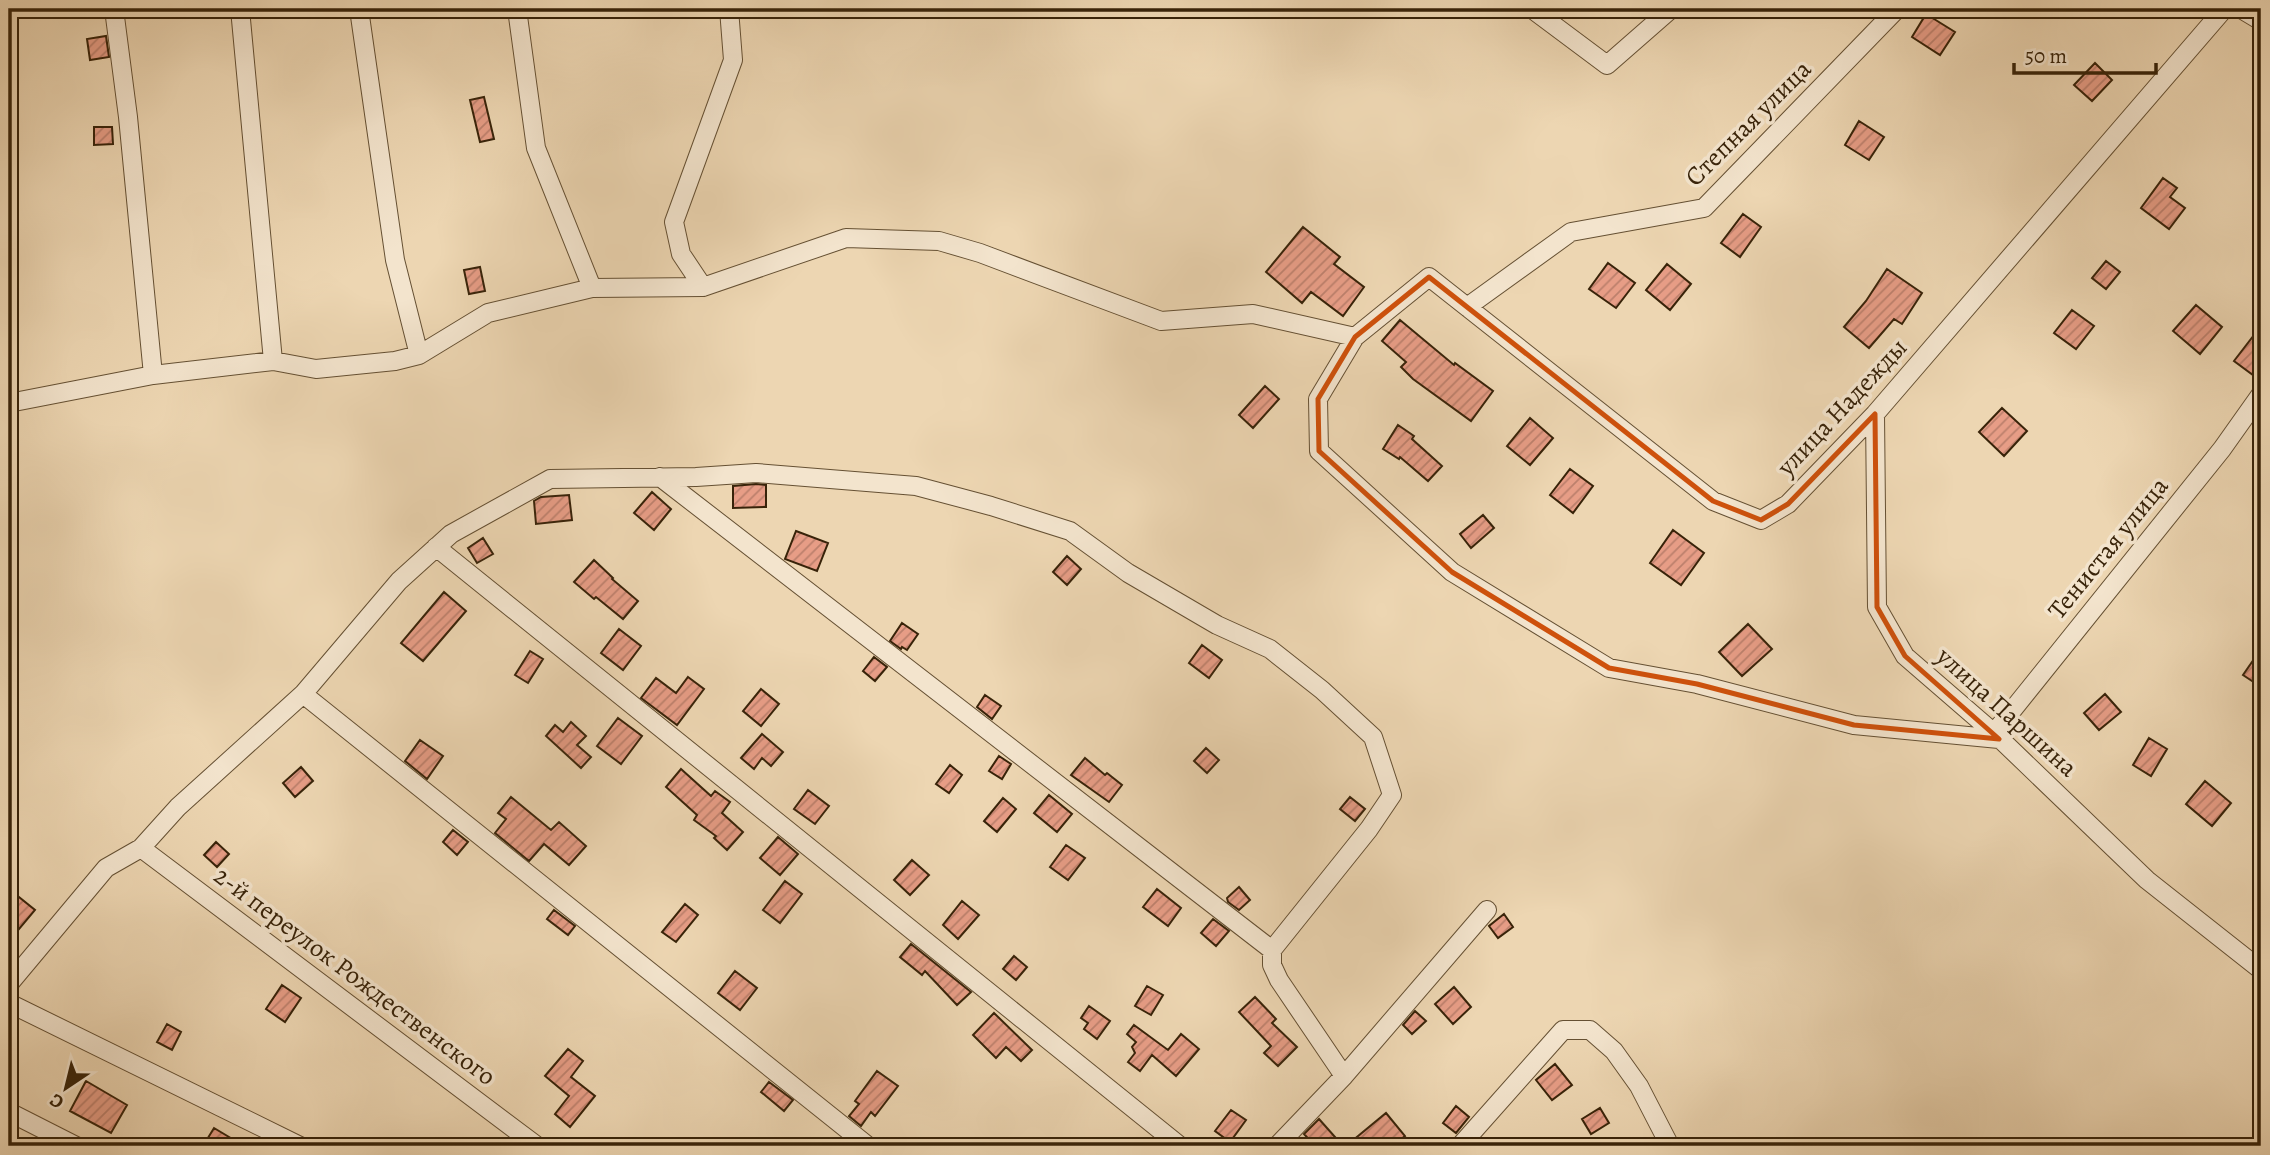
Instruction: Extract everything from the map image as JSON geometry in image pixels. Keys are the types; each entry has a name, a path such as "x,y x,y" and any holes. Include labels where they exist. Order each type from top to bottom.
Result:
{"street":[{"path":"114,9 128,117 153,375"},
{"path":"240,9 273,361"},
{"path":"359,9 395,260 419,355"},
{"path":"517,9 536,148 593,288"},
{"path":"703,287 681,254 674,222 733,60 729,9"},
{"path":"1532,9 1607,65 1671,9"},
{"name":"Степная улица","path":"1467,307 1571,232 1704,208 1897,9"},
{"name":"улица Надежды","path":"1355,337 1429,277 1713,501 1761,520 1788,504 1875,414 2224,9"},
{"path":"2244,9 2261,21"},
{"path":"9,403 153,375 273,361 316,369 395,361 419,355 488,313 593,288 703,287 846,238 939,240 1161,321 1253,314 1355,337 1318,398 1319,451 1452,572 1609,668 1697,684 1854,725 1997,736"},
{"name":"Тенистая улица","path":"1997,736 2222,449 2261,394"},
{"name":"улица Паршина","path":"1875,414 1877,607 1905,656 1997,736 2147,880 2261,970"},
{"path":"9,984 106,868 141,848 178,807 303,694 399,581 451,534 550,479 696,477 756,473 916,486 1070,531 1128,573 1217,625 1270,649 1322,690 1373,737 1392,795 1369,829 1272,950 1272,965 1279,980 1344,1076"},
{"path":"660,477 1272,950"},
{"path":"436,547 1180,1146"},
{"path":"303,694 868,1146"},
{"name":"2-й переулок Рождественского","path":"141,848 537,1146"},
{"path":"1277,1146 1344,1076 1488,910"},
{"path":"9,1003 300,1146"},
{"path":"1460,1146 1563,1030 1590,1030 1614,1051 1639,1086 1670,1146"},
{"path":"9,1112 76,1146"}],"highlighted area":[{"path":"1429,277 1713,501 1761,520 1788,504 1875,414 1877,607 1905,656 1999,739 1854,725 1697,684 1609,668 1452,572 1319,451 1318,399 1355,337"}],"building":[{"path":"1926,14 1955,32 1940,55 1912,37"},
{"path":"106,36 109,57 90,60 87,39"},
{"path":"2095,63 2112,80 2092,101 2074,85"},
{"path":"484,97 494,139 480,142 470,100"},
{"path":"1859,121 1884,137 1869,160 1845,145"},
{"path":"94,127 112,127 113,144 94,145"},
{"path":"2163,178 2177,188 2170,197 2185,208 2169,229 2141,208"},
{"path":"1743,214 1761,227 1740,257 1721,243"},
{"path":"1303,227 1340,257 1334,264 1364,287 1343,316 1311,292 1302,303 1266,272"},
{"path":"2106,261 2120,272 2106,289 2092,278"},
{"path":"1608,263 1635,283 1616,308 1589,289"},
{"path":"1667,264 1691,284 1670,310 1646,290"},
{"path":"480,267 485,291 469,294 464,270"},
{"path":"1887,269 1922,293 1902,324 1894,319 1869,348 1844,327 1866,301"},
{"path":"2196,305 2222,327 2200,354 2173,331"},
{"path":"2072,310 2094,326 2076,349 2054,333"},
{"path":"1400,320 1454,365 1455,363 1493,391 1471,421 1413,379 1401,367 1406,362 1382,341"},
{"path":"2261,326 2261,381 2234,361"},
{"path":"1265,386 1279,399 1253,428 1239,415"},
{"path":"2002,408 2027,431 2004,456 1979,432"},
{"path":"1530,418 1553,438 1530,465 1507,446"},
{"path":"1398,425 1414,436 1412,439 1442,466 1428,481 1400,457 1399,459 1383,449"},
{"path":"1570,469 1593,486 1573,513 1550,495"},
{"path":"766,485 766,507 733,508 733,486"},
{"path":"652,492 671,509 654,530 634,513"},
{"path":"569,495 572,520 536,524 534,501 541,497"},
{"path":"1483,515 1494,528 1471,548 1460,534"},
{"path":"1673,530 1704,553 1681,585 1650,563"},
{"path":"796,531 828,543 817,571 785,559"},
{"path":"483,538 493,554 477,563 468,548"},
{"path":"1067,556 1081,569 1067,585 1053,572"},
{"path":"594,560 638,601 623,619 574,582"},
{"path":"444,592 466,611 423,661 401,643"},
{"path":"902,623 918,634 907,650 890,641"},
{"path":"1748,624 1772,649 1742,676 1719,652"},
{"path":"619,629 641,646 623,670 601,653"},
{"path":"1202,645 1222,660 1209,678 1189,663"},
{"path":"2261,649 2261,687 2243,675"},
{"path":"530,651 543,659 528,683 515,675"},
{"path":"874,657 887,667 875,681 863,671"},
{"path":"688,677 704,689 677,725 641,698 656,678 676,693"},
{"path":"761,689 779,704 761,726 743,711"},
{"path":"2105,694 2121,712 2099,730 2084,713"},
{"path":"985,695 1001,706 992,719 977,707"},
{"path":"618,718 642,736 621,764 597,746"},
{"path":"571,722 586,736 577,745 591,757 581,768 546,736 555,725 563,732"},
{"path":"762,734 783,752 771,766 762,758 754,769 741,758"},
{"path":"2149,738 2167,749 2151,776 2133,765"},
{"path":"420,740 443,756 427,779 405,761"},
{"path":"1206,748 1219,760 1207,773 1194,761"},
{"path":"999,756 1011,764 1002,779 989,771"},
{"path":"1085,758 1122,785 1109,802 1071,775"},
{"path":"950,765 962,775 949,793 936,784"},
{"path":"301,767 313,781 295,797 283,783"},
{"path":"681,769 711,796 715,791 730,802 722,813 743,832 727,850 714,838 716,836 694,820 697,815 666,787"},
{"path":"2205,781 2231,803 2212,826 2186,804"},
{"path":"808,790 829,806 815,824 794,809"},
{"path":"1049,795 1072,814 1057,832 1034,813"},
{"path":"511,797 551,830 559,822 586,846 569,865 544,844 529,861 495,833 506,819 498,813"},
{"path":"1350,797 1365,809 1355,821 1340,809"},
{"path":"1003,798 1016,809 997,832 984,821"},
{"path":"453,830 468,842 457,855 443,842"},
{"path":"778,837 798,854 780,875 760,858"},
{"path":"216,842 229,854 217,867 204,855"},
{"path":"1066,845 1085,858 1068,880 1050,867"},
{"path":"912,860 929,875 910,895 894,880"},
{"path":"785,881 802,894 780,923 763,910"},
{"path":"1239,887 1250,900 1239,910 1228,902 1227,898"},
{"path":"9,889 35,910 9,941"},
{"path":"1157,889 1181,908 1168,926 1143,907"},
{"path":"962,901 979,915 958,939 943,925"},
{"path":"685,904 698,915 676,942 662,932"},
{"path":"554,910 575,926 568,935 547,919"},
{"path":"1504,914 1513,927 1498,938 1489,926"},
{"path":"1213,919 1229,931 1216,946 1201,933"},
{"path":"911,944 971,992 957,1005 925,971 922,975 900,957"},
{"path":"1014,956 1027,967 1016,980 1003,969"},
{"path":"735,971 757,988 740,1010 718,993"},
{"path":"282,985 301,998 285,1022 266,1009"},
{"path":"1147,986 1163,995 1151,1015 1135,1006"},
{"path":"1454,987 1471,1007 1453,1024 1435,1004"},
{"path":"1255,997 1276,1019 1272,1023 1297,1047 1278,1066 1264,1053 1271,1046 1239,1012"},
{"path":"1089,1006 1110,1021 1097,1039 1084,1029 1088,1023 1081,1018"},
{"path":"1415,1011 1426,1021 1412,1034 1403,1025"},
{"path":"994,1013 1032,1050 1021,1061 1006,1047 996,1058 973,1035"},
{"path":"167,1024 181,1032 172,1050 157,1042"},
{"path":"1134,1025 1168,1050 1181,1034 1199,1049 1176,1076 1152,1055 1140,1071 1128,1062 1135,1053 1132,1047 1136,1042 1127,1034"},
{"path":"568,1049 583,1061 571,1077 595,1096 570,1127 555,1114 569,1096 545,1076"},
{"path":"1555,1064 1572,1085 1552,1100 1536,1080"},
{"path":"877,1071 898,1086 875,1116 871,1112 861,1126 849,1116 859,1104 855,1101"},
{"path":"86,1081 127,1105 111,1133 70,1111"},
{"path":"769,1082 793,1100 784,1111 761,1092"},
{"path":"1456,1106 1469,1117 1456,1133 1443,1123"},
{"path":"1600,1108 1609,1123 1591,1134 1582,1119"},
{"path":"1231,1110 1246,1120 1230,1142 1215,1131"},
{"path":"1386,1113 1405,1136 1393,1146 1346,1146"},
{"path":"1319,1119 1343,1146 1315,1146 1304,1134"},
{"path":"214,1128 244,1146 203,1146"}]}
